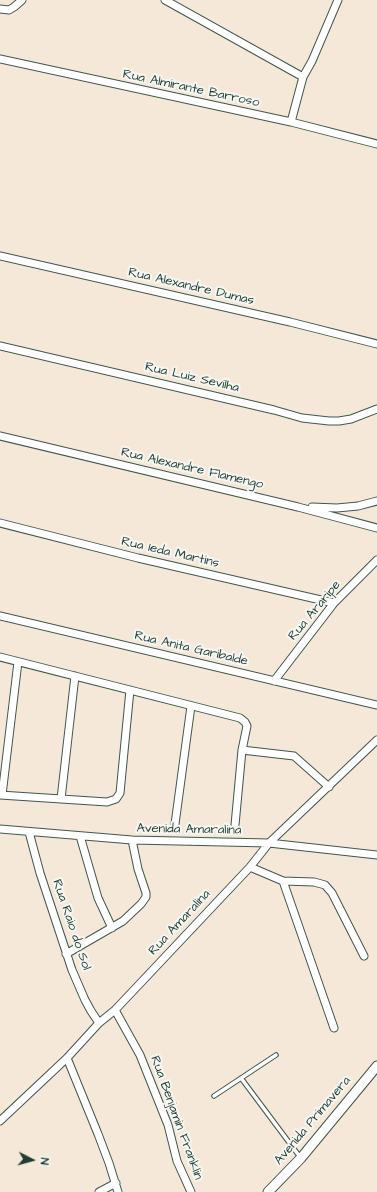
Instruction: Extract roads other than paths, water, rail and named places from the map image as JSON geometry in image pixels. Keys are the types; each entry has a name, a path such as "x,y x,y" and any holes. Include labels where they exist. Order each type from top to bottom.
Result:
{"street":[{"path":"0,9 9,10 22,0"},
{"path":"165,0 303,77"},
{"path":"291,122 303,77 312,61 338,0"},
{"name":"Rua Almirante Barroso","path":"0,59 291,122 377,144"},
{"name":"Rua Alexandre Dumas","path":"0,256 290,322 377,344"},
{"name":"Rua Luiz Sevilha","path":"0,346 274,410 302,418 338,421 377,409"},
{"name":"Rua Alexandre Flamengo","path":"0,436 298,507 377,528"},
{"path":"298,507 338,508 358,506 377,501"},
{"name":"Rua Ieda Martins","path":"0,523 131,556 334,603"},
{"name":"Rua Araripe","path":"274,680 334,603 377,560"},
{"name":"Rua Anita Garibalde","path":"0,616 377,705"},
{"path":"0,658 240,718 247,726 242,750 235,825"},
{"path":"18,662 1,795 107,802 116,799 120,792 130,690"},
{"path":"61,799 75,676"},
{"path":"175,824 191,706"},
{"name":"Rua Amaralina","path":"0,1121 67,1058 99,1023 115,1010 250,866 269,843 377,740"},
{"path":"242,750 294,756 329,786"},
{"name":"Avenida Amaralina","path":"0,829 132,840 269,843 376,856"},
{"name":"Rua Raio do Sol","path":"29,832 40,873 66,954 85,1000 99,1023"},
{"path":"80,836 98,898 112,928"},
{"path":"66,954 123,921 141,904 146,897 132,840"},
{"path":"250,866 283,881 314,882 325,885 332,893 364,956"},
{"path":"283,881 334,1028"},
{"name":"Rua Benjamin Franklin","path":"115,1010 140,1055 168,1125 177,1161 191,1192"},
{"path":"67,1058 98,1134 118,1192"},
{"name":"Avenida Primavera","path":"268,1192 301,1158 377,1066"},
{"path":"99,1192 116,1183"}],"lane":[{"path":"214,1096 276,1056"},
{"path":"241,1078 301,1158"}]}
